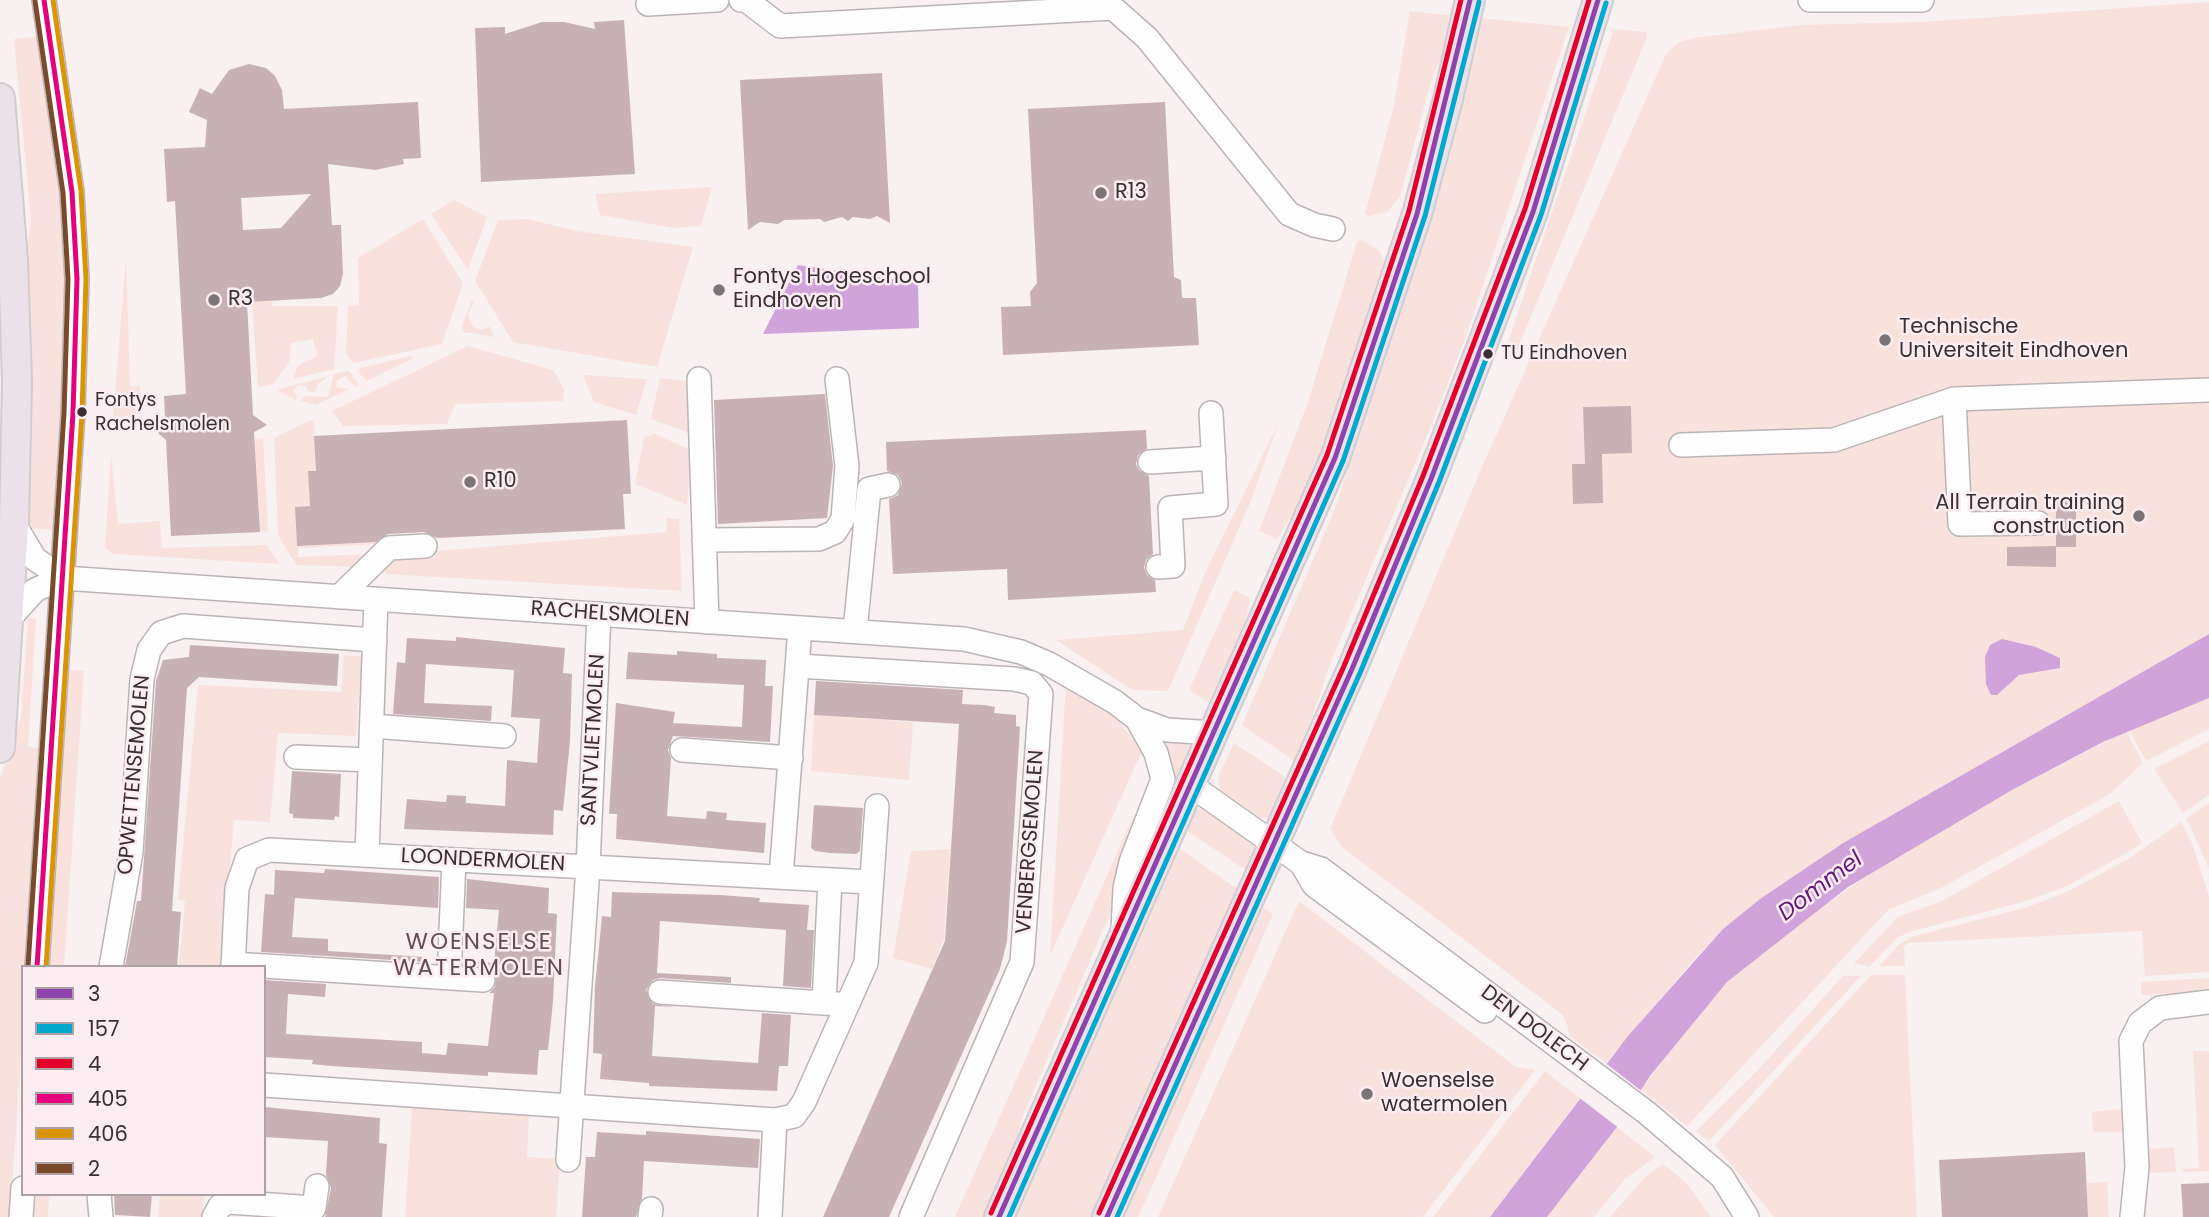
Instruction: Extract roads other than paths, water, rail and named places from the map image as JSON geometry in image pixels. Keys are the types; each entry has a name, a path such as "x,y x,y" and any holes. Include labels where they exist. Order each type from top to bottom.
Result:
{"main road":[{"path":"999,1217 1320,498 1367,371 1438,139 1470,0"},
{"path":"1107,1217 1358,656 1502,299 1571,96 1598,0"},
{"path":"0,98 16,311 14,524 5,573 9,619 0,748"}],"street":[{"path":"37,965 63,578 76,279 72,192 44,0"},
{"path":"648,4 717,0"},
{"path":"741,0 746,0 780,26 1114,4 1146,38 1289,214 1314,225 1333,229"},
{"path":"1810,0 1922,0"},
{"path":"699,379 707,622"},
{"path":"704,540 819,540 835,532 843,519 847,466 837,379"},
{"path":"1681,445 1834,440 1954,399 2209,390"},
{"path":"1954,399 1959,524 2038,523"},
{"path":"1158,567 1174,566 1161,508 1216,504 1211,412"},
{"path":"1150,462 1214,458"},
{"path":"855,631 869,489 888,485"},
{"path":"14,524 35,559 63,578"},
{"path":"339,597 389,548 425,546"},
{"path":"9,619 35,590 63,578"},
{"name":"RACHELSMOLEN","path":"63,578 964,639 1021,652 1104,695 1137,719 1167,730 1215,733"},
{"path":"366,855 376,599"},
{"name":"SANTVLIETMOLEN","path":"568,1160 588,867 599,614"},
{"name":"OPWETTENSEMOLEN","path":"111,965 131,852 142,679 149,650 161,633 183,626 375,640"},
{"path":"781,877 800,628"},
{"name":"VENBERGSEMOLEN","path":"798,666 1014,679 1032,683 1041,694 1022,962 911,1217"},
{"name":"RACHELSMOLEN","path":"1122,939 1125,888 1131,862 1163,779 1156,753 1137,719"},
{"path":"372,726 503,736"},
{"path":"682,750 791,758"},
{"path":"296,757 370,760"},
{"path":"1192,786 1274,842"},
{"path":"266,1085 775,1120 794,1116 804,1102 866,963 877,806"},
{"name":"DEN DOLECH","path":"1274,842 1301,863 1314,885 1586,1076 1723,1177 1746,1217"},
{"name":"LOONDERMOLEN","path":"233,965 237,888 247,859 269,850 870,882"},
{"path":"449,978 454,860"},
{"path":"824,1003 830,880"},
{"path":"266,967 483,980"},
{"path":"660,992 848,1004"},
{"path":"2132,1217 2137,1167 2131,1041 2140,1023 2160,1007 2209,1002"},
{"name":"DEN DOLECH","path":"1642,1118 1691,1164 1728,1214"},
{"path":"770,1217 775,1120"},
{"path":"21,1217 22,1196"},
{"path":"99,1196 101,1217"},
{"path":"214,1217 220,1206 229,1202 315,1204"}],"water":[{"path":"798,265 918,283 919,328 763,334"},
{"name":"Dommel","path":"2209,634 2209,698 2103,742 2012,790 1848,887 1727,982 1650,1076 1617,1127 1547,1217 1490,1217 1628,1036 1723,929 1760,899 1843,843"},
{"path":"2002,639 2036,647 2060,658 2060,668 2019,675 1997,695 1991,695 1986,684 1985,657 1990,645"}],"place":[{"name":"R13","path":"1101,193"},
{"name":"Fontys Hogeschool Eindhoven","path":"719,290"},
{"name":"R3","path":"214,300"},
{"name":"Technische Universiteit Eindhoven","path":"1885,340"},
{"name":"TU Eindhoven","path":"1488,354"},
{"name":"Fontys Rachelsmolen","path":"82,412"},
{"name":"R10","path":"470,482"},
{"name":"All Terrain training construction","path":"2139,516"},
{"name":"Woenselse watermolen","path":"1367,1094"}],"district":[{"name":"WOENSELSE WATERMOLEN","path":"479,956"}]}
